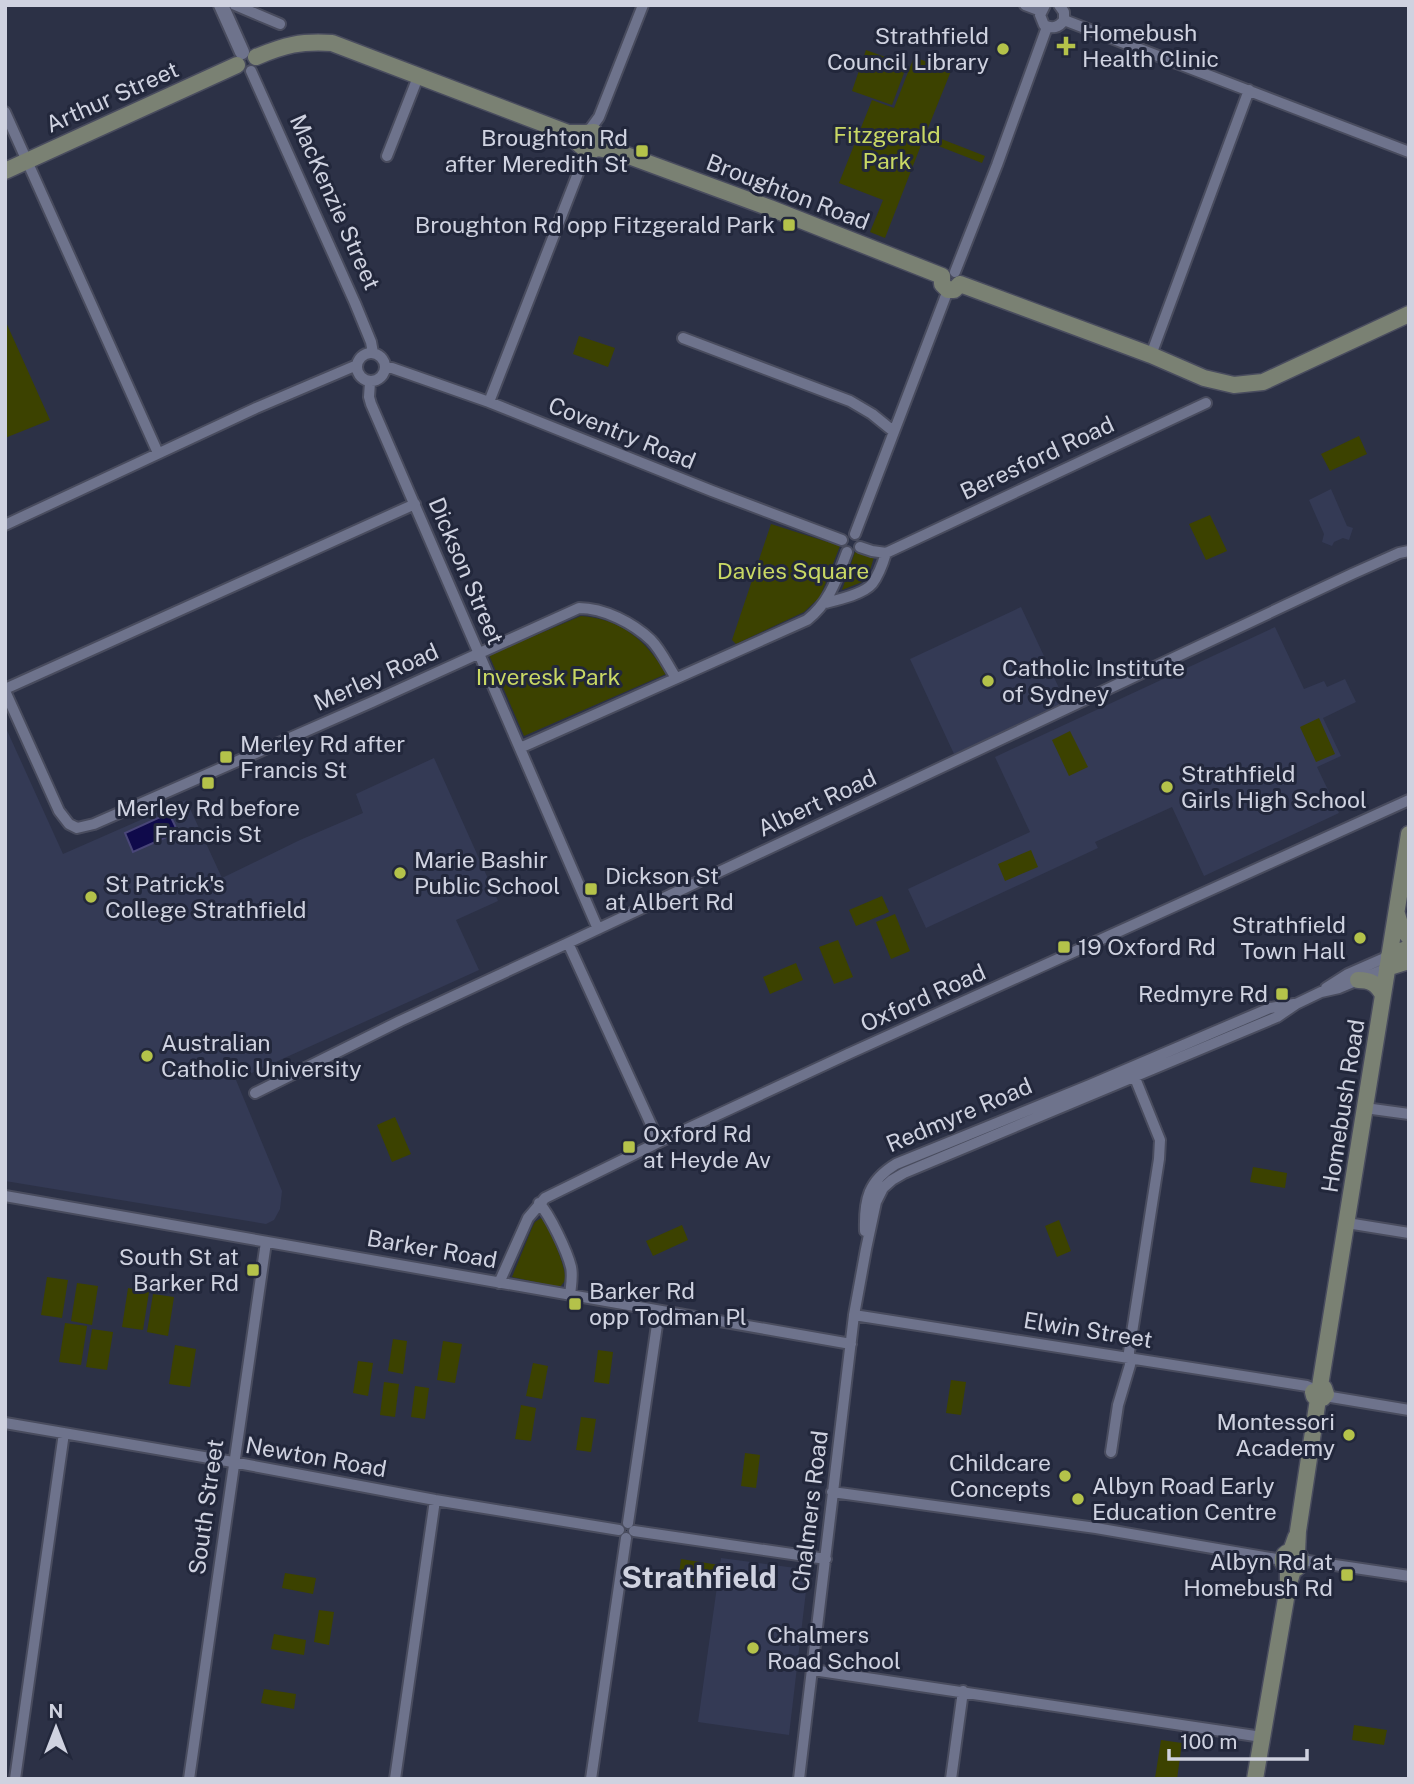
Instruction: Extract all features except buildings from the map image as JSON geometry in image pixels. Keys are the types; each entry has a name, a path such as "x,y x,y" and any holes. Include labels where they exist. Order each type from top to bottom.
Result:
{"main road":[{"name":"Broughton Road","path":"247,61 279,47 303,42 332,43 587,143 770,208 951,281 1214,381 1234,385 1263,382 1409,314"},
{"name":"Arthur Street","path":"5,171 247,61"},
{"name":"Homebush Road","path":"1255,1779 1298,1531 1409,834"},
{"path":"1396,912 1401,927 1409,937"},
{"name":"Redmyre Road","path":"1388,962 1409,948"},
{"name":"Redmyre Road","path":"1388,962 1409,961"},
{"path":"1358,981 1372,982 1379,987 1383,995"}],"street":[{"name":"MacKenzie Street","path":"221,5 355,303 372,342 373,353"},
{"path":"235,5 280,24"},
{"path":"489,402 587,143 643,5"},
{"path":"1025,5 1043,8 1040,19 1051,28 1059,26 1064,20 1064,12 1059,5"},
{"path":"1064,20 1409,152"},
{"path":"855,534 1047,27"},
{"path":"387,156 418,77"},
{"path":"1151,355 1249,90"},
{"path":"5,112 158,453"},
{"path":"683,338 850,401 893,431"},
{"path":"373,353 379,355 385,368 382,377 370,382 363,380 357,365 363,356 373,353"},
{"path":"5,525 256,408 357,365"},
{"name":"Coventry Road","path":"385,368 392,368 489,402 842,540"},
{"name":"Dickson Street","path":"370,382 371,404 598,929"},
{"name":"Beresford Road","path":"886,553 1206,403"},
{"path":"5,690 415,504"},
{"path":"847,552 842,546 842,540 847,534 855,534 860,538 860,547"},
{"name":"Albert Road","path":"255,1093 400,1021 1404,552 1409,545"},
{"path":"847,552 854,552 860,547"},
{"path":"825,603 845,598 872,584 886,553 860,547"},
{"path":"520,748 807,620 818,612 833,590 847,552"},
{"name":"Merley Road","path":"5,690 59,811 73,827 82,828 249,757 579,608 610,615 640,632 652,641 676,678"},
{"name":"Oxford Road","path":"499,1283 528,1218 545,1198 860,1049 1409,800"},
{"path":"568,943 659,1142"},
{"name":"Redmyre Road","path":"866,1249 876,1202 883,1188 892,1180 1133,1073 1277,1017 1296,1003 1358,981 1388,962"},
{"name":"Redmyre Road","path":"1321,992 1349,974 1388,962"},
{"path":"1111,1452 1118,1405 1130,1365 1130,1349 1159,1159 1160,1140 1133,1073"},
{"path":"1365,1108 1409,1114"},
{"name":"Barker Road","path":"5,1196 850,1344"},
{"path":"539,1203 568,1258 572,1279 570,1295"},
{"path":"1347,1223 1409,1233"},
{"name":"South Street","path":"188,1779 266,1242"},
{"name":"Chalmers Road","path":"799,1779 850,1344 866,1249"},
{"path":"591,1779 659,1311"},
{"name":"Elwin Street","path":"854,1315 1311,1387 1319,1393 1409,1409"},
{"name":"Newton Road","path":"5,1423 435,1500 825,1559"},
{"path":"15,1779 64,1433"},
{"path":"832,1492 1096,1528 1409,1576"},
{"path":"395,1779 435,1500"},
{"path":"813,1670 1262,1737"},
{"path":"951,1779 963,1691"}],"shaded area":[{"path":"1331,489 1347,526 1353,528 1349,540 1343,538 1332,546 1322,542 1324,534 1309,500"},
{"name":"Catholic Institute of Sydney","path":"1021,607 1066,703 954,754 910,659"},
{"name":"Strathfield Girls High School","path":"1275,627 1304,689 1324,681 1327,687 1345,679 1356,702 1323,718 1341,756 1317,767 1339,813 1204,876 1172,807 1095,842 1098,848 926,928 908,889 1030,832 995,757"},
{"path":"5,726 63,854 186,800 222,878 363,813 356,794 434,758 498,901 456,920 479,970 236,1080 282,1191 280,1209 274,1220 266,1224 5,1181"},
{"path":"169,813 178,832 133,852 125,833"},
{"name":"Chalmers Road School","path":"721,1558 803,1569 808,1574 789,1735 698,1722"}],"green space":[{"path":"866,50 907,65 892,105 852,91"},
{"name":"Fitzgerald Park","path":"914,57 951,71 926,133 985,156 982,163 923,140 885,238 870,232 883,200 839,183 872,100 894,108"},
{"path":"5,320 50,420 5,438"},
{"path":"579,336 615,348 608,367 573,354"},
{"path":"1359,436 1367,454 1330,471 1321,454"},
{"path":"1210,515 1227,551 1206,560 1189,524"},
{"name":"Davies Square","path":"771,524 840,546 820,597 804,612 736,644 732,640"},
{"name":"Davies Square","path":"856,549 874,557 867,580 842,590"},
{"name":"Inveresk Park","path":"581,616 608,622 631,633 650,651 666,674 524,736 489,655"},
{"path":"1319,718 1335,754 1316,762 1300,727"},
{"path":"1070,731 1088,767 1069,776 1052,740"},
{"path":"1031,850 1038,867 1005,881 998,864"},
{"path":"882,896 889,912 856,926 849,910"},
{"path":"895,914 910,951 891,959 876,922"},
{"path":"838,940 853,977 834,984 819,947"},
{"path":"796,963 803,980 770,994 763,977"},
{"path":"395,1117 411,1154 392,1162 377,1125"},
{"path":"1253,1167 1287,1173 1285,1188 1250,1182"},
{"path":"541,1218 552,1237 564,1271 565,1279 560,1287 512,1277 532,1228"},
{"path":"1059,1220 1071,1251 1057,1257 1045,1226"},
{"path":"682,1225 688,1240 653,1256 646,1241"},
{"path":"47,1277 68,1280 62,1318 41,1315"},
{"path":"77,1283 98,1286 92,1325 71,1321"},
{"path":"128,1288 149,1292 143,1330 122,1327"},
{"path":"153,1294 174,1297 168,1336 147,1332"},
{"path":"65,1323 87,1326 81,1365 59,1362"},
{"path":"92,1329 113,1332 107,1370 86,1367"},
{"path":"393,1339 407,1341 403,1374 388,1371"},
{"path":"443,1341 462,1344 455,1383 437,1380"},
{"path":"175,1345 196,1349 190,1387 169,1384"},
{"path":"598,1350 613,1352 609,1384 594,1382"},
{"path":"358,1361 373,1363 368,1396 353,1393"},
{"path":"533,1363 548,1366 542,1399 526,1396"},
{"path":"951,1380 966,1382 961,1415 946,1413"},
{"path":"384,1382 399,1384 395,1417 380,1415"},
{"path":"415,1386 429,1388 425,1419 411,1417"},
{"path":"521,1405 536,1408 531,1441 515,1439"},
{"path":"581,1417 596,1419 591,1452 576,1450"},
{"path":"745,1453 760,1455 756,1488 741,1486"},
{"path":"681,1559 719,1565 716,1587 678,1581"},
{"path":"285,1573 316,1578 313,1594 282,1588"},
{"path":"319,1610 334,1612 329,1645 314,1642"},
{"path":"274,1634 306,1640 304,1655 271,1649"},
{"path":"264,1689 296,1694 294,1709 261,1703"},
{"path":"1354,1725 1387,1730 1384,1745 1352,1740"},
{"path":"1161,1740 1182,1743 1177,1779 1155,1778"}],"place":[{"name":"Homebush Health Clinic","path":"1066,46"},
{"name":"Strathfield Council Library","path":"1003,49"},
{"name":"Broughton Rd after Meredith St","path":"642,151"},
{"name":"Broughton Rd opp Fitzgerald Park","path":"789,225"},
{"name":"Catholic Institute of Sydney","path":"988,681"},
{"name":"Merley Rd after Francis St","path":"226,757"},
{"name":"Merley Rd before Francis St","path":"208,783"},
{"name":"Strathfield Girls High School","path":"1167,787"},
{"name":"Marie Bashir Public School","path":"400,873"},
{"name":"Dickson St at Albert Rd","path":"591,889"},
{"name":"St Patrick's College Strathfield","path":"91,897"},
{"name":"Strathfield Town Hall","path":"1360,938"},
{"name":"19 Oxford Rd","path":"1064,947"},
{"name":"Redmyre Rd","path":"1282,994"},
{"name":"Australian Catholic University","path":"147,1056"},
{"name":"Oxford Rd at Heyde Av","path":"629,1147"},
{"name":"South St at Barker Rd","path":"253,1270"},
{"name":"Barker Rd opp Todman Pl","path":"575,1304"},
{"name":"Montessori Academy","path":"1349,1435"},
{"name":"Childcare Concepts","path":"1065,1476"},
{"name":"Albyn Road Early Education Centre","path":"1078,1499"},
{"name":"Albyn Rd at Homebush Rd","path":"1347,1575"},
{"name":"Chalmers Road School","path":"753,1648"}],"district":[{"name":"Strathfield","path":"699,1578"}]}
